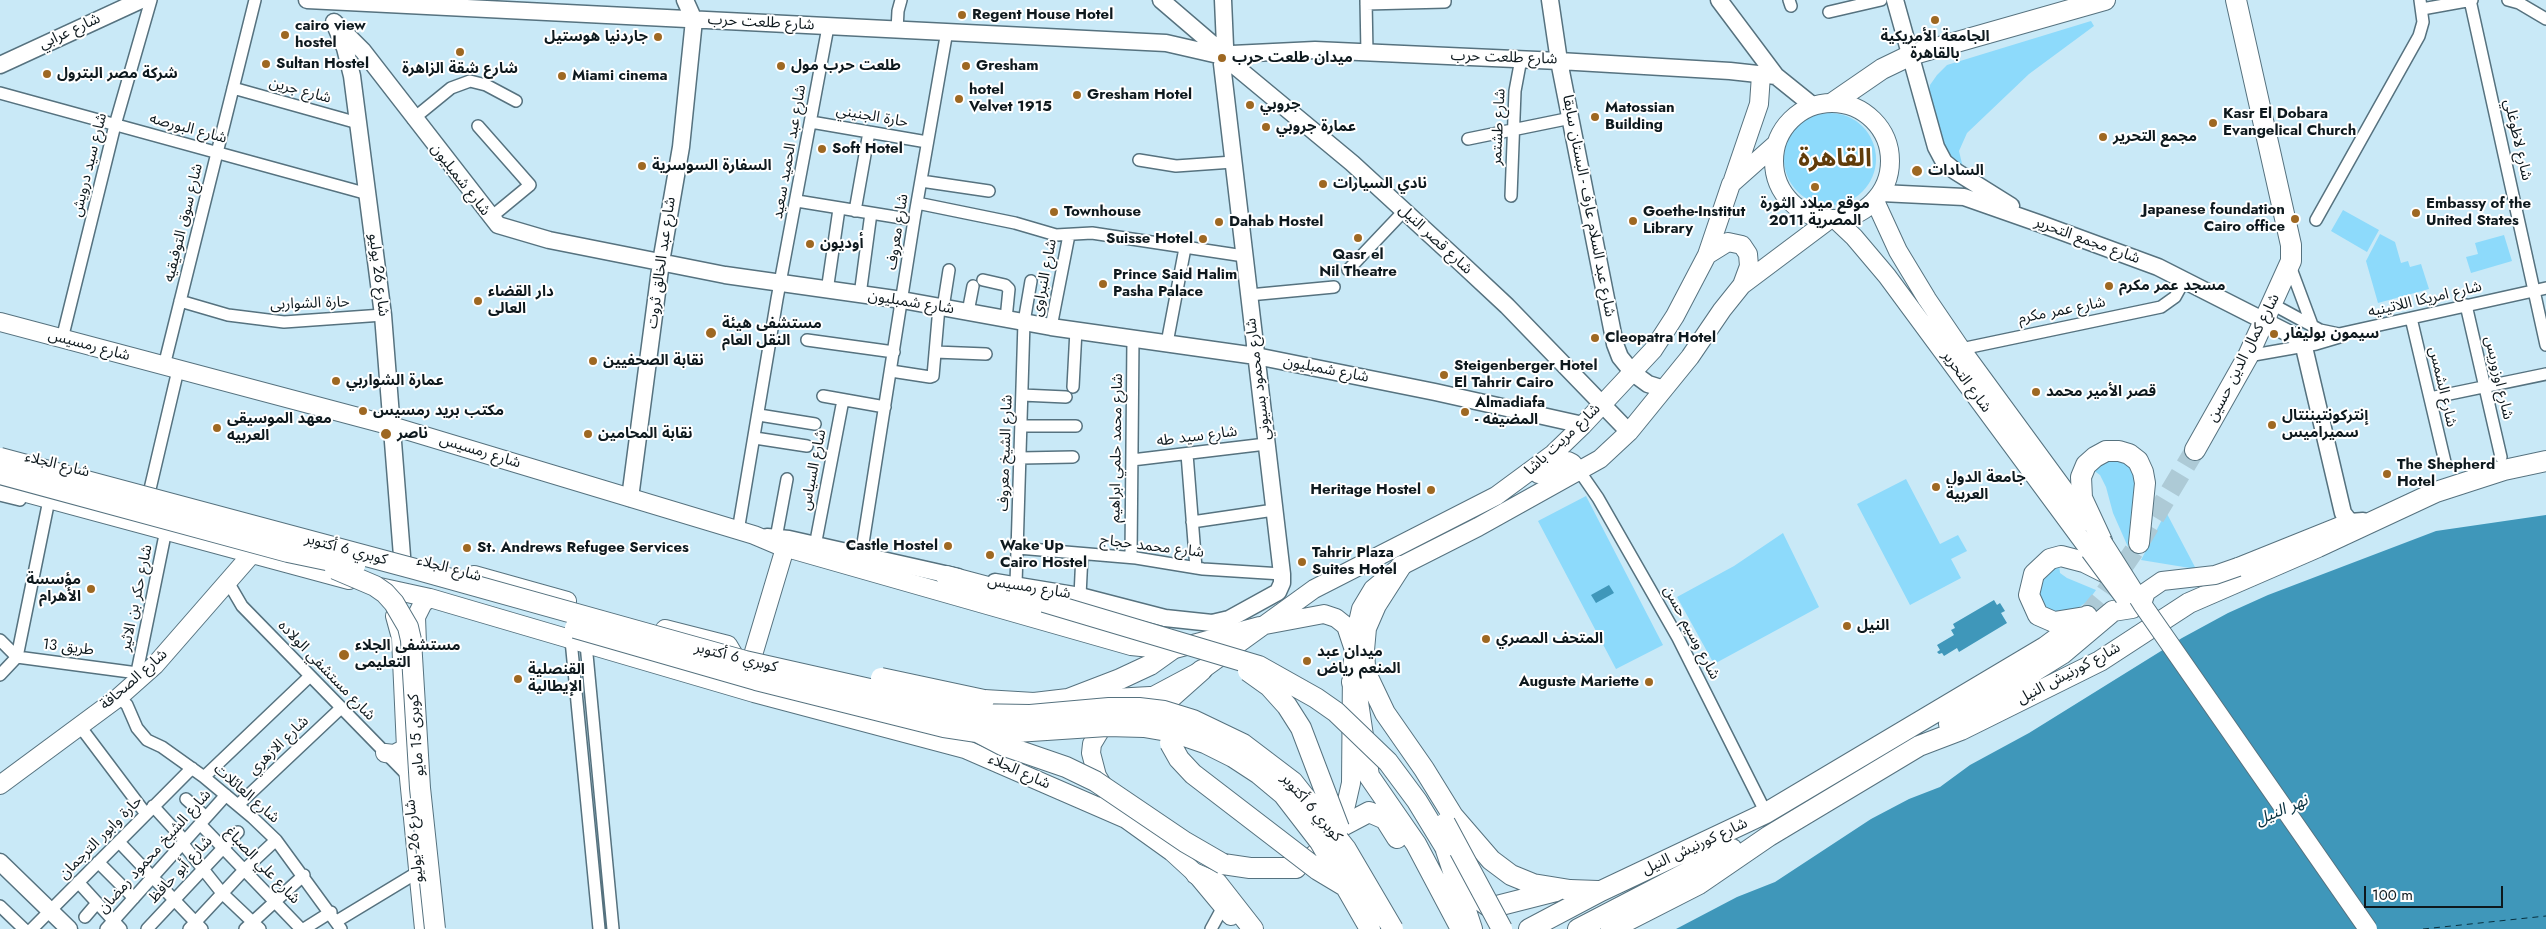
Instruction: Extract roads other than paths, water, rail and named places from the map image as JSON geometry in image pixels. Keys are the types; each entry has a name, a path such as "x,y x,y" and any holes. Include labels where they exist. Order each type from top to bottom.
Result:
{"highway":[{"path":"1834,102 1882,69 1911,55 2105,0"},
{"path":"2236,0 2290,245 2290,266"},
{"name":"شارع كمال الدين حسين","path":"2195,450 2248,356 2290,266"},
{"path":"2096,546 2082,498 2080,477 2086,466 2095,457 2106,451 2120,451 2129,454 2138,461 2143,472 2144,502 2139,543"},
{"name":"كوبري 6 أكتوبر","path":"0,458 416,569 751,676 883,692 969,714 1021,715 1109,708 1139,708 1164,711 1193,720 1220,731 1243,744 1293,782 1320,813 1346,849 1393,929"},
{"name":"شارع كورنيش النيل","path":"1611,929 1699,884 1769,836 1919,746 1961,730 2100,660 2165,617 2206,594 2318,548 2436,492 2472,479 2546,461"},
{"name":"كوبري 6 أكتوبر","path":"0,474 288,552 382,572 756,680 944,727 978,732 1016,732 1107,726 1144,727 1173,732 1205,743 1233,757 1259,774 1283,794 1320,842 1370,929"},
{"name":"كوبرى 15 مايو","path":"288,552 375,586 394,603 408,627 411,646 420,788 437,929"},
{"name":"شارع كورنيش النيل","path":"1539,926 1601,891 1766,814 2045,647 2087,616 2054,622 2038,615 2029,595 2034,574 2050,559 2061,556 2084,562 2106,572"},
{"path":"1401,566 1376,605 1366,628 1359,676 1358,702 1369,776 1416,844 1461,929"},
{"path":"946,576 1227,655 1283,678 1336,712 1373,746 1404,782 1480,902 1488,906 1504,905 1560,889"},
{"path":"1919,746 1975,707 2062,654 2113,611 2137,606"},
{"path":"751,676 769,655 794,658 984,700 1014,703 1054,702 1106,686 1150,665 1171,650"},
{"path":"1227,655 1269,686 1287,706 1315,761 1346,849"},
{"path":"1202,670 1174,694 1162,711 1165,731 1179,759 1193,774 1318,870 1345,886"},
{"path":"1359,676 1366,682 1378,715 1452,834 1502,929"},
{"path":"1359,676 1377,698 1394,727 1424,769 1452,816 1481,851 1511,875 1533,884 1560,889 1601,891"},
{"path":"978,732 1002,745 1066,767 1095,781 1184,842 1223,864 1250,868 1296,868"},
{"path":"1890,739 1900,757"},
{"path":"1331,832 1369,812 1385,819 1448,929"},
{"path":"1578,929 1731,850 1769,836"},
{"path":"1445,847 1472,929"},
{"path":"1196,874 1217,883 1248,927"}],"main road":[{"path":"1731,184 1769,76"},
{"path":"1834,102 1851,105 1867,113 1879,126 1888,142 1891,159 1888,177 1878,197 1857,214 1832,219 1815,217 1789,201 1780,188 1775,174 1774,159 1776,144 1790,120 1812,105 1834,102"},
{"name":"شارع مريت باشا","path":"1092,758 1092,744 1101,729 1153,696 1202,670 1260,626 1314,589 1496,496 1521,480 1583,425 1653,350 1670,324 1706,255 1731,184 1776,144"},
{"name":"شارع التحرير","path":"1878,197 1912,275 2096,546"},
{"name":"شارع مريت باشا","path":"1354,650 1358,619 1366,598 1382,580 1401,566 1600,460 1629,432 1690,357 1722,310 1742,285 1789,248 1832,219"},
{"name":"شارع التحرير","path":"1832,219 1854,237 1898,291 2096,546"},
{"path":"1706,255 1728,242 1742,245 1748,254 1749,266 1742,285"},
{"name":"شارع رمسيس","path":"0,322 392,426 746,533 1131,646 1171,650 1260,626"},
{"name":"شارع الجلاء","path":"0,451 402,556 728,646 751,676 763,685 883,714 1040,760 1073,761 1092,758"},
{"path":"1521,480 1568,461 1572,462 1580,472"},
{"name":"شارع الجلاء","path":"0,486 49,503 166,530 251,555 368,585 430,598 578,642 751,676 965,749 1126,819 1172,852 1196,874 1223,907 1248,927"},
{"path":"2137,606 2146,592 2152,586 2162,581 2215,575 2350,522"},
{"path":"751,676 750,665 780,543"},
{"path":"2096,546 2106,572 2137,606 2368,929"},
{"path":"2096,546 2355,929"},
{"name":"شارع الصحافة","path":"0,785 119,697 141,673 176,642 251,555"},
{"name":"شارع 26 يوليو","path":"368,585 392,608 397,621 412,764 418,872 424,929"},
{"name":"شارع 26 يوليو","path":"430,598 419,609 416,617 412,764 425,795 437,929"},
{"path":"1172,852 1226,872 1258,877 1296,868 1314,854 1331,832 1346,805 1352,783 1359,676 1354,650 1346,626 1336,618 1324,614 1260,626"},
{"path":"1054,702 1153,696"},
{"path":"385,753 399,752 412,764"},
{"path":"1092,758 1097,776 1126,819"},
{"path":"1059,790 1073,788 1085,780 1087,776 1084,769 1073,761"}],"street":[{"name":"شارع عرابي","path":"0,64 141,0"},
{"name":"شارع سيد درويش","path":"62,339 115,125 151,0"},
{"name":"شارع سوق التوفيقيه","path":"150,489 171,368 180,301 255,0"},
{"name":"شارع طلعت حرب","path":"318,0 396,6 560,6 694,20 1175,43 1223,55 1315,50 1559,61 1769,76"},
{"name":"شارع 26 يوليو","path":"318,0 334,22 349,62 383,315 402,556"},
{"path":"685,0 694,20"},
{"path":"897,30 900,0"},
{"name":"شارع قصر النيل","path":"1161,0 1223,55 1352,163 1506,306 1629,432"},
{"name":"شارع محمود بسيوني","path":"1223,0 1223,55 1233,162 1282,574"},
{"path":"1367,53 1366,2 1445,2 1445,0"},
{"name":"شارع عبد السلام عارف - البستان سابقا","path":"1550,0 1559,61 1572,118 1609,322 1620,356 1633,373 1648,384 1664,389"},
{"path":"1829,12 1881,0"},
{"path":"1895,0 1936,147 1944,162 1970,182 2041,224"},
{"path":"2316,220 2418,36 2423,22 2421,4 2471,0"},
{"name":"شارع لاظوغلي","path":"2471,0 2541,289 2546,345"},
{"path":"2515,1 2546,19"},
{"path":"1724,2 1769,76 1812,105"},
{"name":"شارع عبد الخالق ثروت","path":"630,498 661,262 681,148 694,20"},
{"path":"1175,43 1184,34 1185,21"},
{"name":"شارع شمبليون","path":"334,22 363,51 413,119 498,226 549,240 780,283 902,300 1051,327 1256,356 1435,392 1583,425"},
{"name":"شارع عبد الحميد سعيد","path":"746,533 754,438 780,283 797,201 828,27"},
{"name":"شارع معروف","path":"861,556 914,220 948,31"},
{"name":"شارع طشتمر","path":"1511,196 1512,130 1520,59"},
{"path":"413,119 451,88 470,81 486,86 516,101"},
{"name":"شارع جرين","path":"233,88 358,123"},
{"name":"شارع البورصه","path":"0,93 368,194"},
{"path":"1468,140 1572,118"},
{"name":"حارة الجنيني","path":"811,122 927,142"},
{"path":"478,126 530,185 490,218"},
{"path":"855,211 868,132"},
{"path":"1139,160 1176,166 1233,162"},
{"path":"921,181 989,191"},
{"name":"شارع مجمع التحرير","path":"1878,197 1964,198 2041,224 2268,313 2304,347"},
{"path":"797,201 914,220"},
{"path":"917,203 1015,222 1056,235 1092,233 1244,256"},
{"path":"827,291 839,209"},
{"path":"1348,270 1404,211"},
{"path":"860,295 871,213"},
{"name":"شارع النبراوى","path":"1051,327 1069,234"},
{"path":"1167,343 1185,248"},
{"path":"2290,266 2312,325"},
{"path":"891,371 932,377 941,307 949,270"},
{"name":"شارع عمر مكرم","path":"1961,349 2161,307 2174,297 2180,288 2182,278"},
{"name":"شارع الشيخ معروف","path":"1016,584 1024,322 1031,282"},
{"path":"968,312 978,283 1005,285 1009,289 1006,319"},
{"path":"1249,295 1334,287"},
{"name":"شارع امريكا اللاتينيه","path":"2268,313 2312,325 2328,333 2349,333 2541,289"},
{"name":"حارة الشواربى","path":"180,301 228,315 284,322 383,315"},
{"name":"شارع اوزوريس","path":"2466,305 2501,458"},
{"name":"شارع الشمس","path":"2411,318 2444,462"},
{"path":"1022,395 1070,392 1076,330"},
{"path":"2248,356 2304,347 2349,333"},
{"name":"شارع محمد حلمي ابراهيم","path":"1131,557 1133,338"},
{"path":"807,340 894,352"},
{"path":"2304,347 2343,513 2350,522 2385,516"},
{"path":"935,352 986,354"},
{"path":"2430,398 2546,374"},
{"path":"823,396 885,407"},
{"name":"شارع السياس","path":"815,546 843,400"},
{"path":"759,415 815,424"},
{"path":"1022,426 1076,426"},
{"path":"754,438 807,446"},
{"name":"شارع سيد طه","path":"1132,460 1266,444"},
{"path":"1186,454 1196,568"},
{"path":"1021,458 1073,457"},
{"name":"شارع وسيم حسن","path":"1580,472 1598,498 1678,638 1766,814"},
{"path":"780,543 786,479"},
{"path":"0,495 49,503 17,657 0,674"},
{"path":"1192,522 1274,510"},
{"name":"شارع حكر بن الاثير","path":"141,673 166,530"},
{"name":"شارع رمسيس","path":"780,543 815,546 946,576 1016,584 1080,596 1165,618 1212,623 1229,619 1278,592 1282,583 1282,574"},
{"name":"شارع محمد حجاج","path":"1018,548 1131,557 1196,568 1282,574"},
{"path":"1080,596 1082,554"},
{"name":"شارع مستشفي الولاده","path":"228,582 242,606 385,753 412,764"},
{"path":"0,640 17,657"},
{"path":"578,642 613,929"},
{"path":"578,642 599,929"},
{"name":"طريق 13","path":"17,657 141,673"},
{"path":"204,777 310,676"},
{"name":"شارع العائلات","path":"119,697 127,705 137,728 147,740 162,747 204,777 276,840 337,921"},
{"name":"شارع الازهري","path":"238,805 341,708"},
{"path":"79,725 149,810 184,843 202,868 253,927 276,901 304,876"},
{"name":"حارة وابور الترجمان","path":"32,929 192,768"},
{"name":"شارع الشيخ محمود رمضان","path":"114,926 134,898 226,795"},
{"name":"شارع علي الصباغ","path":"186,799 223,847 303,929"},
{"name":"شارع أبو حافظ","path":"153,927 174,899 238,832"},
{"path":"119,842 174,899 195,927 222,892 276,840"},
{"path":"0,862 69,929"},
{"path":"98,862 134,898"},
{"path":"303,929 337,921 418,872"},
{"path":"78,882 114,926"},
{"path":"85,917 97,903"},
{"path":"0,906 24,929"},
{"path":"597,908 611,907"},
{"path":"1211,929 1223,907"}],"water":[{"name":"نهر النيل","path":"2546,515 2546,929 1676,929 1737,897 1775,882 1871,819 1909,799 1940,787 1970,765 2029,733 2182,638 2228,613 2268,595 2436,531"},
{"path":"1609,585 1614,593 1596,603 1591,595"},
{"path":"1994,600 1997,605 2000,603 2005,611 2001,613 2007,623 1959,652 1957,648 1944,656 1942,653 1939,654 1937,652 1940,650 1937,645 1954,635 1951,630 1955,628 1953,624"}],"tunnel":[{"path":"2087,616 2136,548 2195,450"}],"place":[{"name":"Regent House Hotel","path":"962,15"},
{"name":"الجامعة الأمريكية بالقاهرة","path":"1935,20"},
{"name":"cairo view hostel","path":"285,35"},
{"name":"جاردنيا هوستيل","path":"658,37"},
{"name":"شارع شقة الزاهرة","path":"460,52"},
{"name":"ميدان طلعت حرب","path":"1222,58"},
{"name":"Sultan Hostel","path":"266,64"},
{"name":"طلعت حرب مول","path":"781,66"},
{"name":"Gresham","path":"966,66"},
{"name":"شركة مصر البترول","path":"47,74"},
{"name":"Miami cinema","path":"562,76"},
{"name":"Gresham Hotel","path":"1077,95"},
{"name":"hotel Velvet 1915","path":"959,99"},
{"name":"جروبي","path":"1250,105"},
{"name":"Matossian Building","path":"1595,117"},
{"name":"Kasr El Dobara Evangelical Church","path":"2213,123"},
{"name":"عمارة جروبي","path":"1266,127"},
{"name":"مجمع التحرير","path":"2103,137"},
{"name":"Soft Hotel","path":"822,149"},
{"name":"السفارة السوسرية","path":"642,166"},
{"name":"السادات","path":"1917,171"},
{"name":"نادي السيارات","path":"1323,184"},
{"name":"موقع ميلاد الثورة المصرية 2011","path":"1815,187"},
{"name":"Townhouse","path":"1054,212"},
{"name":"Embassy of the United States","path":"2416,213"},
{"name":"Japanese foundation Cairo office","path":"2295,219"},
{"name":"Goethe-Institut Library","path":"1633,221"},
{"name":"Dahab Hostel","path":"1219,222"},
{"name":"Qasr el Nil Theatre","path":"1358,238"},
{"name":"Suisse Hotel","path":"1203,239"},
{"name":"أوديون","path":"810,244"},
{"name":"Prince Said Halim Pasha Palace","path":"1103,284"},
{"name":"مسجد عمر مكرم","path":"2109,286"},
{"name":"دار القضاء العالى","path":"478,301"},
{"name":"مستشفى هيئة النقل العام","path":"711,333"},
{"name":"سيمون بوليفار","path":"2274,334"},
{"name":"Cleopatra Hotel","path":"1595,338"},
{"name":"نقابة الصحفيين","path":"593,361"},
{"name":"Steigenberger Hotel El Tahrir Cairo","path":"1444,375"},
{"name":"عمارة الشواربي","path":"336,381"},
{"name":"قصر الأمير محمد","path":"2036,392"},
{"name":"مكتب بريد رمسيس","path":"363,411"},
{"name":"Almadiafa - المضيفه","path":"1465,412"},
{"name":"إنتركونتيننتال سميراميس","path":"2272,425"},
{"name":"معهد الموسيقى العربيه","path":"217,428"},
{"name":"ناصر","path":"386,434"},
{"name":"نقابة المحامين","path":"588,434"},
{"name":"The Shepherd Hotel","path":"2387,474"},
{"name":"جامعة الدول العربية","path":"1936,487"},
{"name":"Heritage Hostel","path":"1431,490"},
{"name":"Castle Hostel","path":"948,546"},
{"name":"St. Andrews Refugee Services","path":"467,548"},
{"name":"Wake Up Cairo Hostel","path":"990,555"},
{"name":"Tahrir Plaza Suites Hotel","path":"1302,562"},
{"name":"مؤسسة الأهرام","path":"91,589"},
{"name":"النيل","path":"1847,626"},
{"name":"المتحف المصري","path":"1486,639"},
{"name":"مستشفى الجلاء التعليمى","path":"344,655"},
{"name":"ميدان عبد المنعم رياض","path":"1307,661"},
{"name":"القنصلية الإيطالية","path":"518,679"},
{"name":"Auguste Mariette","path":"1649,682"}],"district":[{"name":"القاهرة","path":"1835,160"}]}
